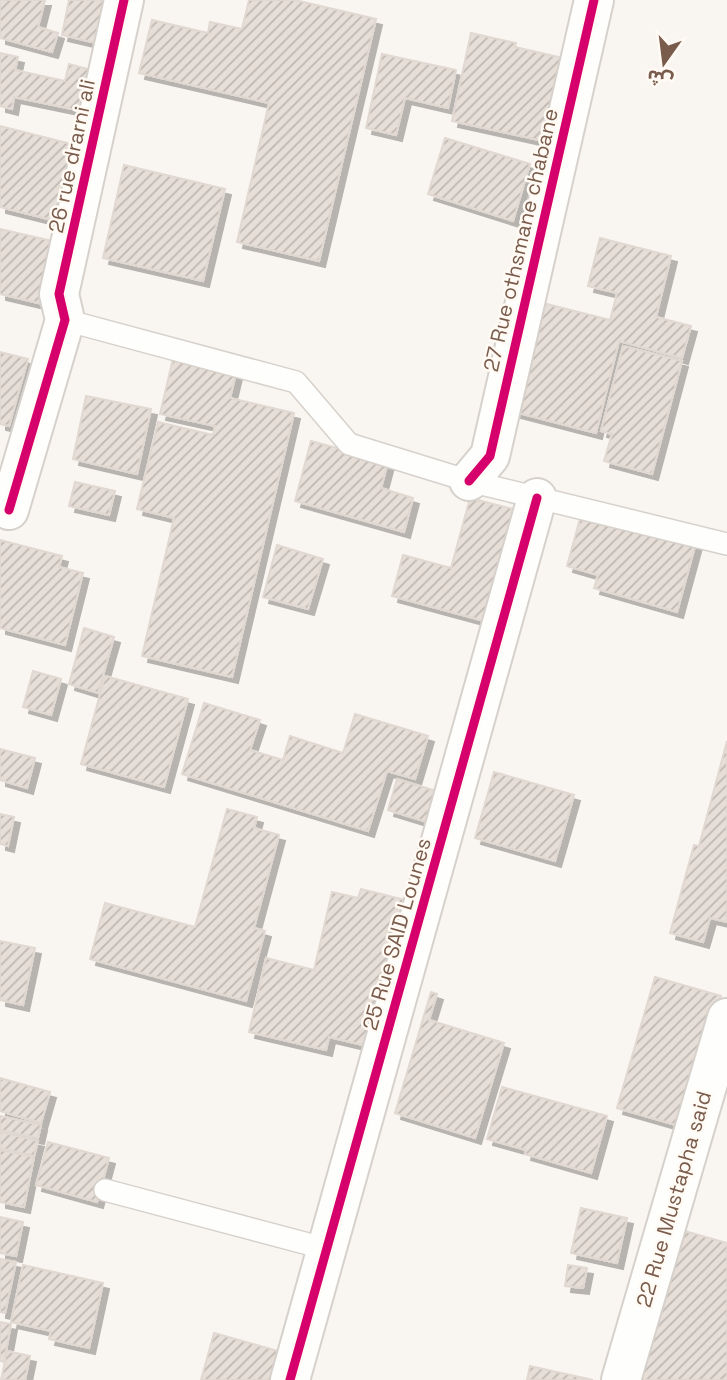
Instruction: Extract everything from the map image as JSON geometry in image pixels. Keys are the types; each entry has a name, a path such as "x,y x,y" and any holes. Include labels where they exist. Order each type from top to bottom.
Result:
{"street":[{"name":"26 rue drarni ali","path":"65,320 60,294 124,0"},
{"name":"27 Rue othsmane chabane","path":"469,481 490,456 594,0"},
{"path":"9,510 65,320"},
{"name":"25 Rue SAID Lounes","path":"290,1380 537,498"},
{"name":"22 Rue Mustapha said","path":"621,1380 727,1017"}],"lane":[{"path":"65,320 296,382 349,444 469,481 727,544"},
{"path":"105,1190 327,1249"}],"building":[{"path":"0,0 45,0 38,27 58,33 52,52 0,38"},
{"path":"69,0 114,0 105,45 62,35"},
{"path":"249,0 295,0 376,19 319,261 237,242 269,103 139,73 152,20 208,33 210,22 242,29"},
{"path":"471,33 516,43 515,47 567,59 548,142 452,121"},
{"path":"0,53 18,57 15,70 65,81 69,64 91,70 82,111 14,97 12,109 0,106"},
{"path":"382,54 456,70 448,108 405,98 396,135 366,128"},
{"path":"0,126 83,147 64,223 0,207"},
{"path":"445,138 530,164 513,221 428,194"},
{"path":"124,165 225,189 203,281 103,258"},
{"path":"0,229 61,243 47,305 0,294"},
{"path":"600,238 671,256 656,317 691,326 682,358 619,341 596,433 515,412 543,303 610,320 617,293 588,286"},
{"path":"623,346 682,361 652,474 604,461 612,434 601,431"},
{"path":"175,350 238,365 230,398 294,413 232,677 142,656 174,518 137,509 158,422 213,435 215,426 160,414"},
{"path":"0,352 28,359 9,426 0,424"},
{"path":"86,396 151,409 137,474 73,459"},
{"path":"311,441 388,462 381,488 413,498 404,532 295,501"},
{"path":"75,482 115,491 109,515 69,506"},
{"path":"470,498 529,513 499,625 392,596 403,555 451,568"},
{"path":"584,504 698,535 677,612 594,588 598,575 567,566"},
{"path":"0,540 62,556 59,567 83,573 65,645 0,628"},
{"path":"277,545 323,559 308,609 263,597"},
{"path":"84,628 114,637 98,693 69,684"},
{"path":"33,671 61,679 51,715 23,707"},
{"path":"105,676 188,699 164,787 81,764"},
{"path":"204,703 260,720 250,750 283,760 290,736 343,753 355,714 428,736 415,779 387,771 368,831 182,774"},
{"path":"727,741 727,922 710,918 703,942 670,933 694,845 699,846"},
{"path":"0,749 35,758 27,788 0,780"},
{"path":"494,772 574,795 555,861 475,838"},
{"path":"397,779 449,795 440,826 388,810"},
{"path":"227,809 257,817 254,828 279,835 254,928 265,931 246,1001 90,959 105,903 195,927"},
{"path":"0,814 14,817 8,846 0,844"},
{"path":"361,889 413,902 380,1049 329,1037 326,1050 249,1032 266,958 314,970 332,892 358,898"},
{"path":"0,941 35,948 23,1005 0,1000"},
{"path":"655,977 721,996 683,1127 617,1108"},
{"path":"431,992 437,994 429,1020 504,1043 475,1138 395,1113"},
{"path":"0,1078 50,1092 41,1123 0,1111"},
{"path":"502,1087 607,1116 591,1173 525,1154 526,1150 487,1139"},
{"path":"0,1116 41,1125 38,1138 0,1130"},
{"path":"0,1132 38,1141 34,1156 0,1148"},
{"path":"48,1142 109,1158 97,1202 36,1185"},
{"path":"0,1150 34,1157 24,1207 0,1202"},
{"path":"581,1208 627,1218 617,1263 571,1253"},
{"path":"0,1217 23,1222 16,1256 0,1253"},
{"path":"674,1228 727,1243 727,1380 630,1380"},
{"path":"0,1259 16,1262 5,1313 0,1312"},
{"path":"23,1265 103,1283 89,1348 49,1339 51,1331 11,1322"},
{"path":"568,1265 587,1268 583,1288 565,1286"},
{"path":"0,1322 11,1324 4,1362 0,1361"},
{"path":"214,1333 285,1353 277,1380 201,1380"},
{"path":"7,1351 30,1356 25,1380 1,1380"},
{"path":"530,1366 593,1380 527,1380"}],"cycle path":[{"path":"9,510 65,320 59,294 124,0"},
{"path":"469,481 490,456 594,0"},
{"path":"290,1380 537,498"}]}
